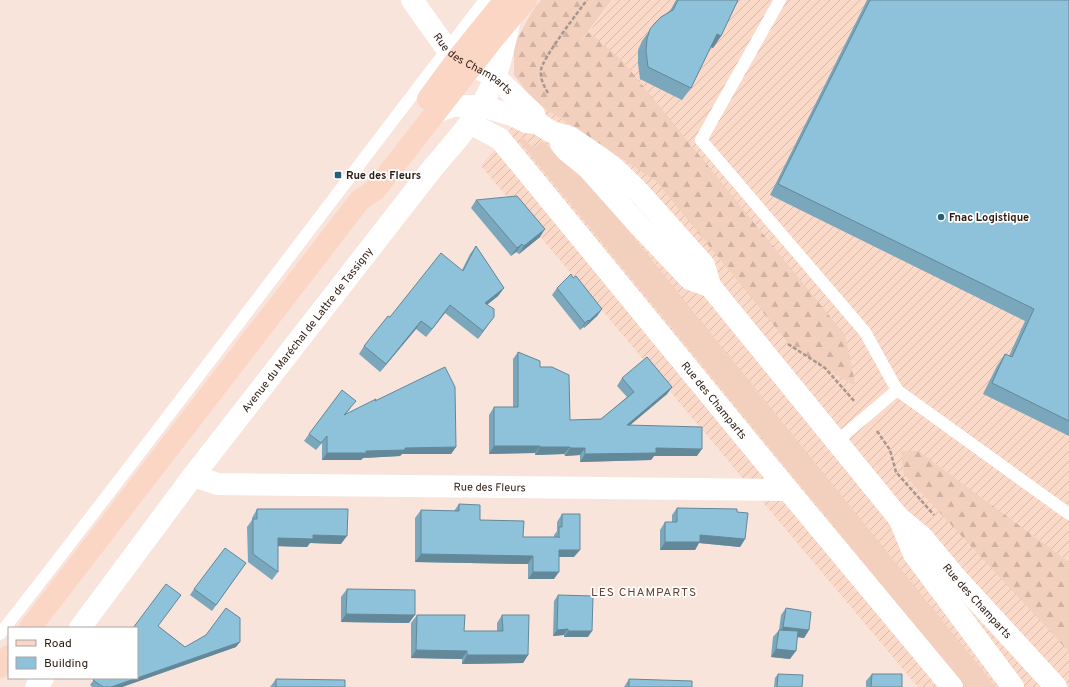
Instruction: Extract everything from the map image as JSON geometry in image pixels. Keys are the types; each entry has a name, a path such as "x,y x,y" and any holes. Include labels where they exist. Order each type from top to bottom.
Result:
{"main road":[{"name":"Avenue du Maréchal de Lattre de Tassigny","path":"360,200 365,181 459,58 507,10 526,0"},
{"name":"Avenue du Maréchal de Lattre de Tassigny","path":"31,627 360,200 376,189 436,112 459,58"},
{"path":"0,667 8,657"}],"street":[{"name":"Rue des Champarts","path":"412,0 459,58 495,77 534,114 544,128"},
{"name":"Avenue du Maréchal de Lattre de Tassigny","path":"81,627 193,476 476,115 495,77 503,50 507,10"},
{"name":"Rue des Champarts","path":"436,112 453,106 476,115 512,115 526,122 570,137 604,160 638,191 704,265 710,286 898,517 922,537 957,579 1056,687"},
{"name":"Rue des Champarts","path":"476,115 500,139 952,687"},
{"name":"Rue des Fleurs","path":"193,476 218,484 788,490"},
{"name":"Rue des Champarts","path":"898,517 914,554 1013,687"}],"lane":[{"path":"0,634 111,492 459,58 485,0"},
{"path":"780,0 700,140 865,332 897,390 1069,514"},
{"path":"837,441 897,390"}],"path":[{"path":"549,96 542,82 540,69 547,56 587,0"},
{"path":"784,338 789,344 825,368 867,416 890,450 896,472 937,518"}],"shaded area":[{"path":"613,0 1069,0 1069,687 918,687 481,166"}],"green space":[{"path":"541,0 612,0 580,42 589,32 622,60 845,335 856,387 789,344 656,181 534,101 514,75 514,45 533,10"},
{"path":"522,137 534,148 542,141 585,177 996,687 965,687 520,142"},
{"path":"901,451 919,451 1069,562 1069,652 903,473"}],"building":[{"path":"678,0 738,0 721,36 717,34 691,88 648,67 646,51 650,29 661,17 673,10"},
{"name":"Fnac Logistique","path":"870,0 1069,0 1069,421 992,383 1005,354 1012,357 1034,309 778,184"},
{"path":"517,196 545,229 524,246 522,244 517,248 476,200"},
{"path":"476,246 504,288 485,303 494,309 494,317 483,331 450,305 432,329 421,321 386,364 364,346 388,316 390,317 441,253 463,271"},
{"path":"571,274 573,278 576,276 602,309 585,323 557,288"},
{"path":"518,352 540,361 540,367 552,367 569,375 570,420 601,419 634,392 622,378 647,357 672,387 627,425 702,427 702,449 656,448 656,453 585,454 585,448 494,446 494,407 518,407"},
{"path":"445,367 455,387 456,447 405,448 405,450 366,451 366,453 327,453 327,436 321,443 309,434 342,390 356,401 344,415"},
{"path":"459,504 480,505 480,520 524,521 523,537 559,537 559,527 562,527 562,514 580,514 580,550 559,550 559,572 533,572 533,556 421,554 421,510 459,511"},
{"path":"677,508 737,509 737,512 748,513 745,539 700,535 700,542 665,542 665,522 677,522"},
{"path":"257,509 348,509 347,536 313,535 313,539 278,538 278,572 253,554 253,519 257,519"},
{"path":"225,548 246,563 216,605 194,589"},
{"path":"166,584 181,595 158,626 185,647 206,635 226,608 240,618 240,642 138,678 138,627 134,627"},
{"path":"347,589 415,590 415,615 346,614"},
{"path":"558,595 593,596 592,631 568,631 568,629 557,630"},
{"path":"786,608 811,612 809,630 783,627"},
{"path":"417,615 465,615 464,631 503,631 502,615 529,615 528,655 467,655 467,651 416,650"},
{"path":"779,630 798,631 796,651 776,649"},
{"path":"778,674 803,675 802,687 777,687"},
{"path":"872,674 902,674 902,687 871,687"},
{"path":"134,679 111,687 103,687 93,680"},
{"path":"276,679 345,680 345,687 276,687"},
{"path":"629,679 692,681 692,687 629,687"}],"place":[{"name":"Rue des Fleurs","path":"338,175"},
{"name":"Fnac Logistique","path":"941,217"}],"district":[{"name":"LES CHAMPARTS","path":"644,592"}]}
